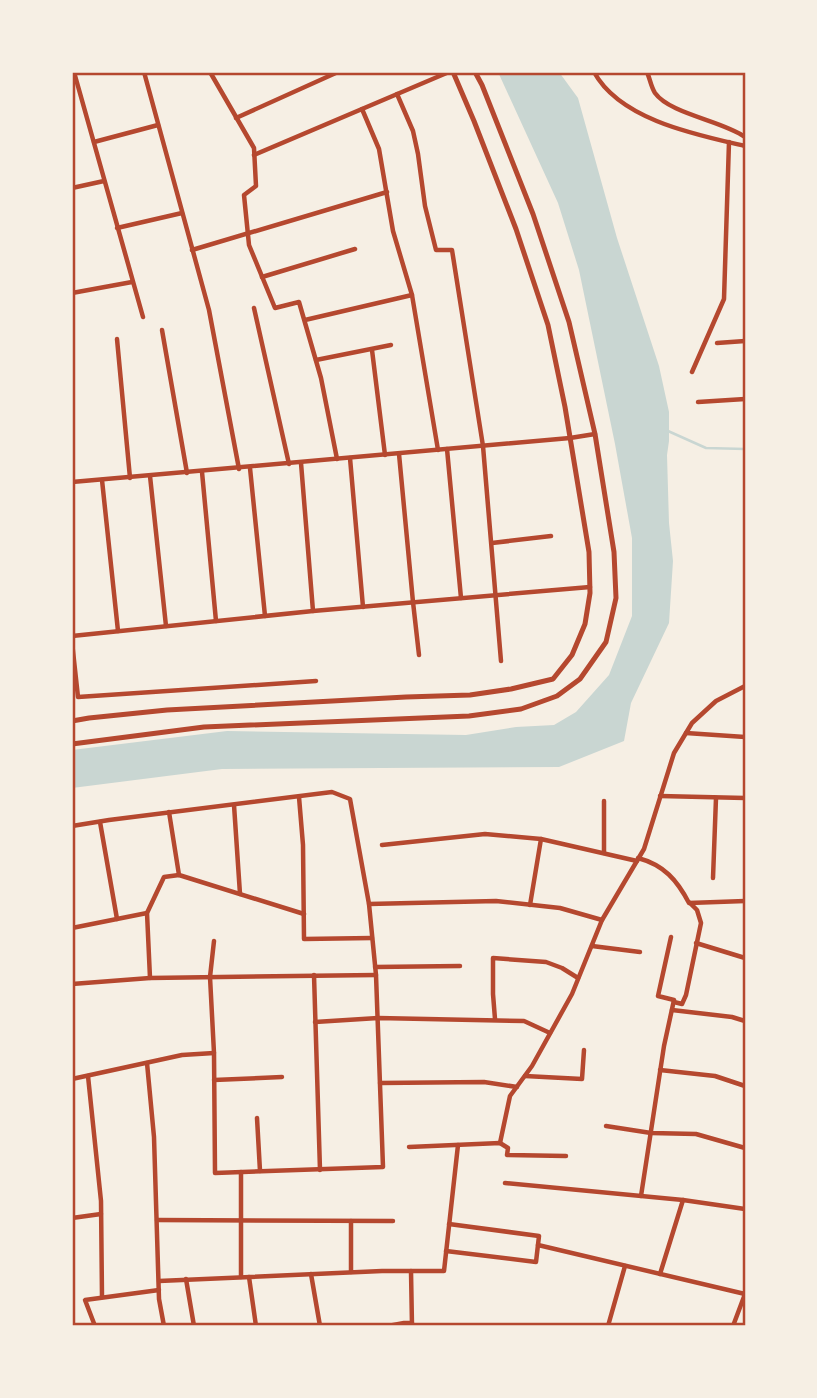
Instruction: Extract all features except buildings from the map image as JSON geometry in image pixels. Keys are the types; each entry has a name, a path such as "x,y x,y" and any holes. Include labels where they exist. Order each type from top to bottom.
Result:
{"street":[{"path":"73,72 143,317"},
{"path":"144,72 209,310 239,468"},
{"path":"210,72 254,148 256,186 244,195 249,244 275,308 299,302 321,378 337,460"},
{"path":"236,118 338,72"},
{"path":"72,721 167,710 470,695 511,689 553,678 572,654 586,625 590,587 589,552 548,325 516,229 474,121 451,72 254,155"},
{"path":"72,744 204,727 468,716 521,709 557,696 580,679 606,642 617,598 614,552 595,434 565,310 533,214 475,72"},
{"path":"594,72 601,83 631,109 683,131 745,146"},
{"path":"647,72 659,97 687,113 745,136"},
{"path":"397,94 413,131 425,206 436,250 452,250 483,446 501,661"},
{"path":"362,109 379,149 393,231 412,295 438,450"},
{"path":"94,142 159,125"},
{"path":"692,372 724,299 729,142"},
{"path":"72,188 104,181"},
{"path":"192,250 387,192"},
{"path":"117,228 183,213"},
{"path":"262,277 355,249"},
{"path":"72,293 132,282"},
{"path":"304,320 412,295"},
{"path":"254,308 289,464"},
{"path":"162,330 187,473"},
{"path":"117,339 130,478"},
{"path":"717,343 745,341"},
{"path":"316,360 391,345"},
{"path":"372,350 385,455"},
{"path":"698,402 745,399"},
{"path":"72,482 250,468 595,434"},
{"path":"447,449 461,598"},
{"path":"399,454 419,655"},
{"path":"350,458 363,607"},
{"path":"301,463 313,611"},
{"path":"250,468 265,616"},
{"path":"202,472 216,621"},
{"path":"150,476 166,626"},
{"path":"102,480 118,631"},
{"path":"492,543 551,536"},
{"path":"72,636 313,611 590,587"},
{"path":"72,642 78,697 316,681"},
{"path":"500,1143 510,1096 572,994 602,920 644,849 674,753 692,723 716,701 745,686"},
{"path":"686,733 745,737"},
{"path":"72,826 332,792 350,799 369,904 376,975 383,1167 215,1173 210,977 214,941"},
{"path":"660,796 745,799"},
{"path":"299,797 303,845 304,939 372,938"},
{"path":"713,878 716,798"},
{"path":"604,801 604,853"},
{"path":"234,805 240,894"},
{"path":"169,813 179,875"},
{"path":"100,821 117,919"},
{"path":"382,845 485,834 541,839 653,862 678,883 689,903 697,910 701,923 682,1004 658,996 671,937"},
{"path":"530,905 541,839"},
{"path":"150,978 147,913 164,877 179,875 304,914"},
{"path":"369,904 496,901 560,908 602,920"},
{"path":"689,903 745,901"},
{"path":"72,928 147,913"},
{"path":"696,943 745,958"},
{"path":"592,946 640,952"},
{"path":"495,1019 493,958 546,962 578,978"},
{"path":"375,967 460,966"},
{"path":"314,975 320,1170"},
{"path":"72,984 150,978 376,975"},
{"path":"641,1196 660,1070 674,1002"},
{"path":"672,1010 745,1021"},
{"path":"315,1022 378,1018 495,1019 524,1021 550,1033"},
{"path":"524,1076 582,1079 584,1050"},
{"path":"72,1079 182,1055 214,1053"},
{"path":"147,1063 154,1137 159,1290 164,1326"},
{"path":"660,1070 715,1076 745,1086"},
{"path":"88,1076 101,1201 102,1297"},
{"path":"214,1080 282,1077"},
{"path":"380,1083 484,1082 517,1087"},
{"path":"257,1118 260,1171"},
{"path":"606,1126 651,1133 696,1134 745,1148"},
{"path":"409,1147 500,1143 508,1147 507,1155 566,1156"},
{"path":"159,1281 352,1272 444,1271 458,1145"},
{"path":"240,1277 241,1172"},
{"path":"505,1184 683,1200 745,1209"},
{"path":"660,1275 683,1200"},
{"path":"72,1218 101,1214"},
{"path":"157,1220 393,1221"},
{"path":"351,1221 352,1272"},
{"path":"446,1251 536,1262 540,1236 449,1224"},
{"path":"538,1245 745,1294 733,1326"},
{"path":"608,1326 625,1266"},
{"path":"388,1326 404,1323 412,1325 411,1271"},
{"path":"311,1274 320,1326"},
{"path":"249,1276 256,1326"},
{"path":"186,1279 194,1326"},
{"path":"95,1326 85,1300 159,1290"}],"shaded area":[{"path":"498,72 559,72 578,98 617,238 659,366 669,412 667,455 673,561 669,623 631,703 624,741 559,767 222,769 72,788 72,750 227,731 466,735 516,727 554,725 576,712 609,675 632,616 632,538 615,444 579,270 558,203"}],"waterway":[{"path":"668,431 706,448 745,449"}]}
